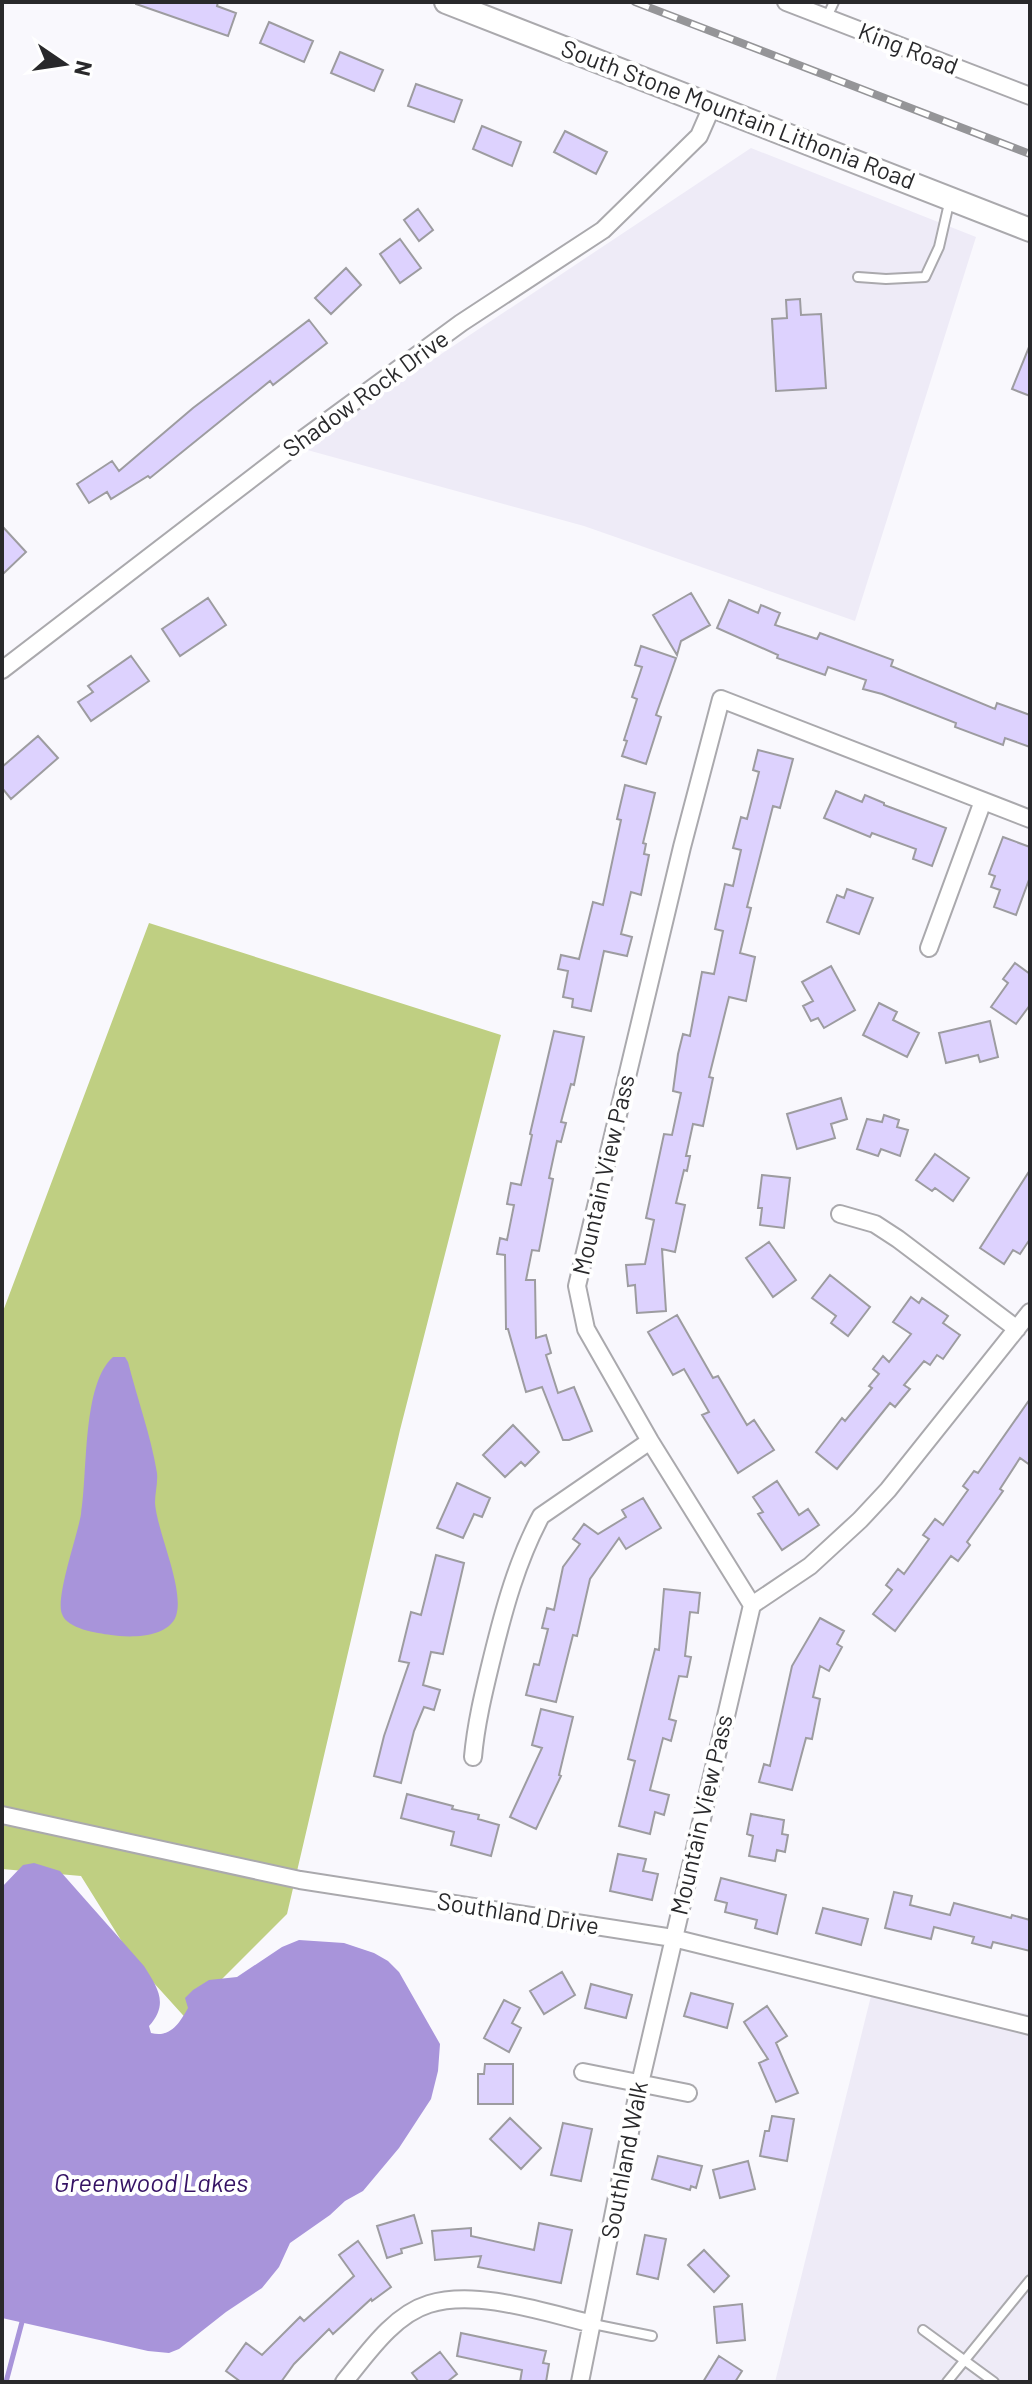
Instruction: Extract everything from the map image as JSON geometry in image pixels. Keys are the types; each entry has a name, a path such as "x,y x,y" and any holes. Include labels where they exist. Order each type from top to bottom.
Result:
{"main road":[{"name":"South Stone Mountain Lithonia Road","path":"446,2 1030,230"}],"street":[{"name":"King Road","path":"786,2 830,10 1030,96"},
{"name":"Shadow Rock Drive","path":"2,670 315,430 461,323 603,230 699,136 713,104"},
{"name":"Mountain View Pass","path":"673,1938 752,1605 650,1441 586,1329 577,1286 682,847 721,699 1030,819"},
{"path":"929,948 983,801"},
{"path":"840,1214 863,1220 887,1232 1017,1329"},
{"path":"752,1605 810,1566 860,1520 888,1490 1030,1312"},
{"path":"473,1757 476,1727 506,1600 541,1516 650,1441"},
{"name":"Southland Drive","path":"2,1815 300,1880 673,1938 1030,2026"},
{"name":"Southland Walk","path":"580,2382 640,2083 673,1938"},
{"path":"583,2072 688,2093"},
{"path":"344,2382 377,2342 404,2318 428,2304 458,2299 505,2303 593,2324"}],"lane":[{"path":"858,277 925,277 939,247 950,198"},
{"path":"947,2382 1030,2280"},
{"path":"593,2324 652,2336"},
{"path":"923,2330 994,2382"}],"shaded area":[{"path":"751,148 976,237 855,621 584,526 300,448"},
{"path":"873,1988 1030,2014 1030,2382 775,2382"}],"green space":[{"path":"149,923 501,1035 400,1430 287,1914 220,1981 191,2024 134,1961 81,1876 2,1869 2,1314"}],"water":[{"path":"113,1357 125,1357 128,1362 148,1431 157,1473 157,1515 177,1591 178,1605 172,1623 148,1635 119,1636 91,1631 76,1627 62,1614 64,1581 81,1514 91,1408 103,1370"},
{"name":"Greenwood Lakes","path":"34,1863 60,1871 144,1966 154,1982 160,2003 149,2026 151,2033 169,2032 177,2024 188,2008 185,1998 193,1990 209,1980 237,1977 282,1947 299,1940 344,1943 388,1961 399,1972 440,2044 431,2099 399,2148 363,2191 290,2243 279,2267 262,2288 179,2349 169,2353 2,2318 2,1887 23,1865"}],"building":[{"path":"136,2 218,2 217,6 236,13 228,36"},
{"path":"269,22 313,41 304,62 260,43"},
{"path":"340,52 383,70 374,91 331,73"},
{"path":"416,84 462,100 454,122 408,106"},
{"path":"482,126 521,142 512,166 473,149"},
{"path":"565,131 607,152 596,174 554,152"},
{"path":"418,209 433,230 419,241 404,220"},
{"path":"400,239 421,268 400,283 380,254"},
{"path":"346,268 361,285 331,314 315,298"},
{"path":"800,299 801,315 821,314 826,388 776,391 772,319 787,318 786,300"},
{"path":"309,320 327,343 273,385 270,381 150,478 148,476 111,499 107,492 89,503 77,484 112,461 119,471 193,408"},
{"path":"1030,347 1030,396 1012,389"},
{"path":"2,526 26,552 2,575"},
{"path":"691,593 710,625 681,641 677,655 653,615"},
{"path":"208,598 226,625 180,656 162,629"},
{"path":"729,600 758,613 761,605 780,613 775,625 817,639 820,633 893,660 891,666 995,709 997,703 1030,715 1030,747 1005,738 1003,745 955,727 956,723 863,689 866,680 828,667 825,675 777,658 778,655 717,628"},
{"path":"641,646 676,658 656,715 661,717 646,764 622,756 637,699 632,697 642,667 635,665"},
{"path":"131,656 149,681 91,721 78,702 93,692 88,686"},
{"path":"38,736 58,758 11,799 2,788 2,767"},
{"path":"758,750 793,759 780,808 773,806 747,907 751,908 740,953 755,957 746,1001 729,997 709,1077 713,1078 703,1126 693,1124 686,1156 690,1156 687,1171 684,1170 676,1203 685,1205 675,1252 662,1249 666,1311 637,1313 635,1285 628,1286 626,1265 645,1264 654,1220 646,1218 664,1134 672,1135 681,1093 673,1091 678,1054 683,1034 690,1036 702,972 714,974 723,931 715,929 725,884 733,886 741,850 733,848 741,817 747,819 759,772 753,770"},
{"path":"625,785 655,793 643,843 646,844 644,854 649,855 641,895 631,892 621,934 632,937 627,956 604,951 591,1011 572,1007 573,999 563,997 568,971 558,969 561,955 579,959 593,902 603,905"},
{"path":"836,791 862,802 865,795 946,828 932,866 913,859 916,849 872,833 870,837 824,818"},
{"path":"1003,837 1030,847 1030,877 1016,915 994,907 1000,890 991,887 995,876 989,874"},
{"path":"847,889 873,898 859,934 827,922 837,895 844,898"},
{"path":"1015,963 1030,974 1030,1005 1016,1024 991,1007 1008,983 1003,979"},
{"path":"831,966 855,1010 824,1028 818,1018 811,1021 803,1006 813,1001 802,982"},
{"path":"879,1003 897,1012 893,1020 919,1033 907,1057 863,1035"},
{"path":"990,1021 998,1057 980,1062 978,1055 946,1063 939,1033"},
{"path":"554,1031 584,1037 574,1085 571,1084 561,1122 566,1123 561,1142 557,1141 549,1178 553,1179 539,1251 532,1250 526,1280 535,1280 536,1338 546,1335 551,1353 546,1355 558,1393 574,1387 592,1431 569,1440 563,1440 542,1387 526,1392 506,1329 505,1255 497,1254 500,1238 507,1240 514,1205 507,1204 511,1183 521,1185"},
{"path":"841,1098 847,1119 831,1124 835,1138 797,1149 787,1114"},
{"path":"884,1115 899,1120 897,1127 908,1130 900,1156 881,1149 878,1156 857,1149 867,1119 882,1122"},
{"path":"935,1154 969,1178 953,1201 935,1188 932,1191 916,1180"},
{"path":"1030,1170 1030,1239 1020,1254 1013,1250 1004,1264 980,1248"},
{"path":"762,1175 790,1178 784,1228 760,1225 762,1208 758,1208"},
{"path":"769,1242 796,1280 773,1297 746,1258"},
{"path":"830,1275 870,1307 848,1336 831,1323 836,1316 812,1298"},
{"path":"911,1297 919,1303 922,1298 948,1316 943,1323 960,1335 943,1359 937,1355 930,1365 924,1361 904,1385 910,1389 895,1407 890,1403 837,1469 816,1452 842,1418 845,1421 872,1388 869,1386 879,1374 873,1369 883,1356 889,1362 911,1334 893,1322"},
{"path":"677,1315 713,1378 718,1376 747,1425 754,1420 774,1450 738,1473 702,1415 709,1412 684,1369 673,1375 648,1332"},
{"path":"1030,1399 1030,1465 1020,1458 1000,1489 1003,1491 967,1542 970,1545 958,1561 951,1556 895,1631 873,1614 892,1590 886,1585 898,1569 904,1574 929,1539 923,1535 935,1519 943,1525 968,1490 963,1486 974,1471 978,1473"},
{"path":"513,1425 539,1452 525,1466 521,1462 505,1477 483,1455"},
{"path":"777,1481 799,1515 808,1509 819,1525 782,1550 758,1514 763,1512 753,1497"},
{"path":"457,1483 490,1498 482,1517 474,1514 463,1538 437,1528"},
{"path":"643,1498 661,1528 626,1549 619,1538 590,1579 577,1636 573,1635 556,1702 526,1695 534,1664 539,1665 548,1629 542,1628 547,1608 554,1610 563,1567 580,1544 573,1539 584,1524 598,1534 626,1517 622,1510"},
{"path":"436,1555 464,1563 443,1654 431,1652 423,1685 440,1690 434,1710 424,1707 414,1731 401,1783 374,1776 409,1663 399,1661 411,1612 421,1615"},
{"path":"664,1589 700,1593 698,1613 690,1612 685,1656 691,1657 687,1677 679,1676 669,1719 676,1721 671,1741 663,1738 650,1790 669,1795 664,1815 655,1812 650,1834 619,1826 635,1761 628,1759 655,1649 659,1650"},
{"path":"820,1618 844,1631 837,1644 842,1647 829,1671 820,1666 813,1697 820,1699 812,1739 806,1738 792,1790 759,1782 764,1764 770,1766 792,1666"},
{"path":"541,1709 573,1717 561,1776 536,1829 510,1817 542,1748 532,1745"},
{"path":"407,1794 453,1806 452,1809 479,1815 478,1819 499,1825 491,1856 451,1845 454,1832 401,1818"},
{"path":"751,1814 784,1820 782,1834 788,1835 785,1852 777,1850 775,1861 749,1856 753,1836 747,1834"},
{"path":"618,1854 646,1859 643,1871 658,1874 652,1900 610,1891"},
{"path":"721,1878 786,1895 777,1934 755,1928 757,1920 725,1912 727,1903 715,1900"},
{"path":"894,1892 912,1896 910,1905 950,1915 954,1903 1030,1920 1030,1951 993,1942 991,1948 972,1943 974,1937 934,1927 931,1939 885,1928"},
{"path":"823,1908 868,1919 861,1945 816,1933"},
{"path":"562,1972 575,1995 544,2014 530,1991"},
{"path":"591,1984 632,1995 626,2018 585,2008"},
{"path":"691,1993 733,2004 727,2028 684,2016"},
{"path":"504,2000 520,2008 512,2023 521,2028 509,2052 484,2038"},
{"path":"767,2006 787,2036 776,2043 798,2093 776,2102 759,2063 768,2059 744,2022"},
{"path":"485,2064 513,2064 513,2104 478,2104 478,2074 484,2074"},
{"path":"772,2116 794,2119 787,2161 760,2156"},
{"path":"510,2118 541,2148 521,2169 490,2139"},
{"path":"563,2123 592,2129 581,2181 551,2175"},
{"path":"658,2156 702,2166 696,2188 691,2186 690,2190 652,2179"},
{"path":"748,2161 755,2189 720,2198 713,2170"},
{"path":"414,2215 422,2243 401,2249 402,2253 387,2258 377,2226"},
{"path":"539,2223 572,2230 561,2283 478,2267 481,2256 435,2260 432,2231 471,2228 471,2236 534,2250"},
{"path":"645,2235 666,2239 658,2279 637,2274"},
{"path":"358,2241 391,2287 371,2299 333,2334 329,2329 294,2364 281,2382 241,2382 226,2371 246,2343 262,2355 300,2317 304,2321 354,2276 339,2255"},
{"path":"704,2250 729,2276 714,2292 688,2265"},
{"path":"742,2304 745,2340 717,2343 714,2307"},
{"path":"461,2333 546,2351 543,2363 549,2364 546,2382 520,2382 522,2370 457,2356"},
{"path":"440,2352 457,2374 447,2382 419,2382 412,2373"},
{"path":"719,2356 742,2371 735,2382 703,2382"}],"waterway":[{"path":"6,2382 22,2322"}],"railway":[{"path":"635,2 1030,154"}]}
